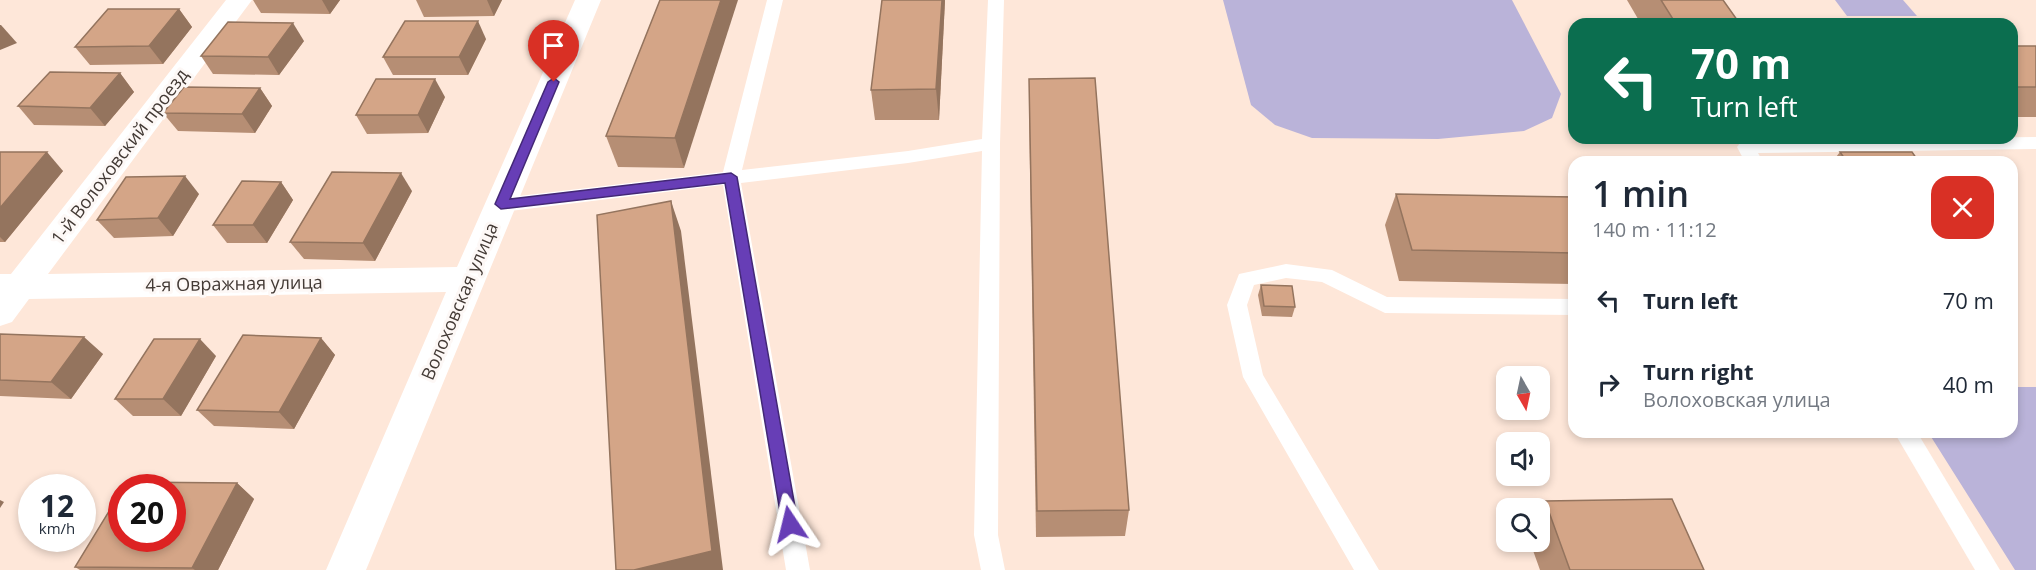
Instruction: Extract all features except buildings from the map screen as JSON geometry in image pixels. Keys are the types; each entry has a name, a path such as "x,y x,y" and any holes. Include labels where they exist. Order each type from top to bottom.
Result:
{"street":[{"name":"1-й Волоховский проезд","path":"6,296 238,0"},
{"name":"Волоховская улица","path":"346,570 588,0"},
{"name":"4-я Овражная улица","path":"6,296 468,279"}],"lane":[{"path":"774,0 731,177 798,570"},
{"path":"993,570 986,535 991,144 996,0"},
{"path":"2018,143 2036,143"},
{"path":"501,204 908,158 991,144"},
{"path":"1751,156 1746,147 1785,144"},
{"path":"1852,144 1892,146 1988,144"},
{"path":"1892,146 1899,156"},
{"path":"1367,570 1253,377 1238,305 1246,279 1286,271 1325,275 1385,305 1568,307"},
{"path":"1909,438 1988,570"}],"shaded area":[{"path":"1223,0 1512,0 1561,94 1552,118 1524,131 1438,139 1312,138 1275,125 1251,105"},
{"path":"1835,0 1903,0 1917,16 1847,16"},
{"path":"2018,387 2036,387 2036,570 2015,570 1932,438 2018,438"}],"route":[{"path":"554,82 501,204 731,177 790,524"}]}
